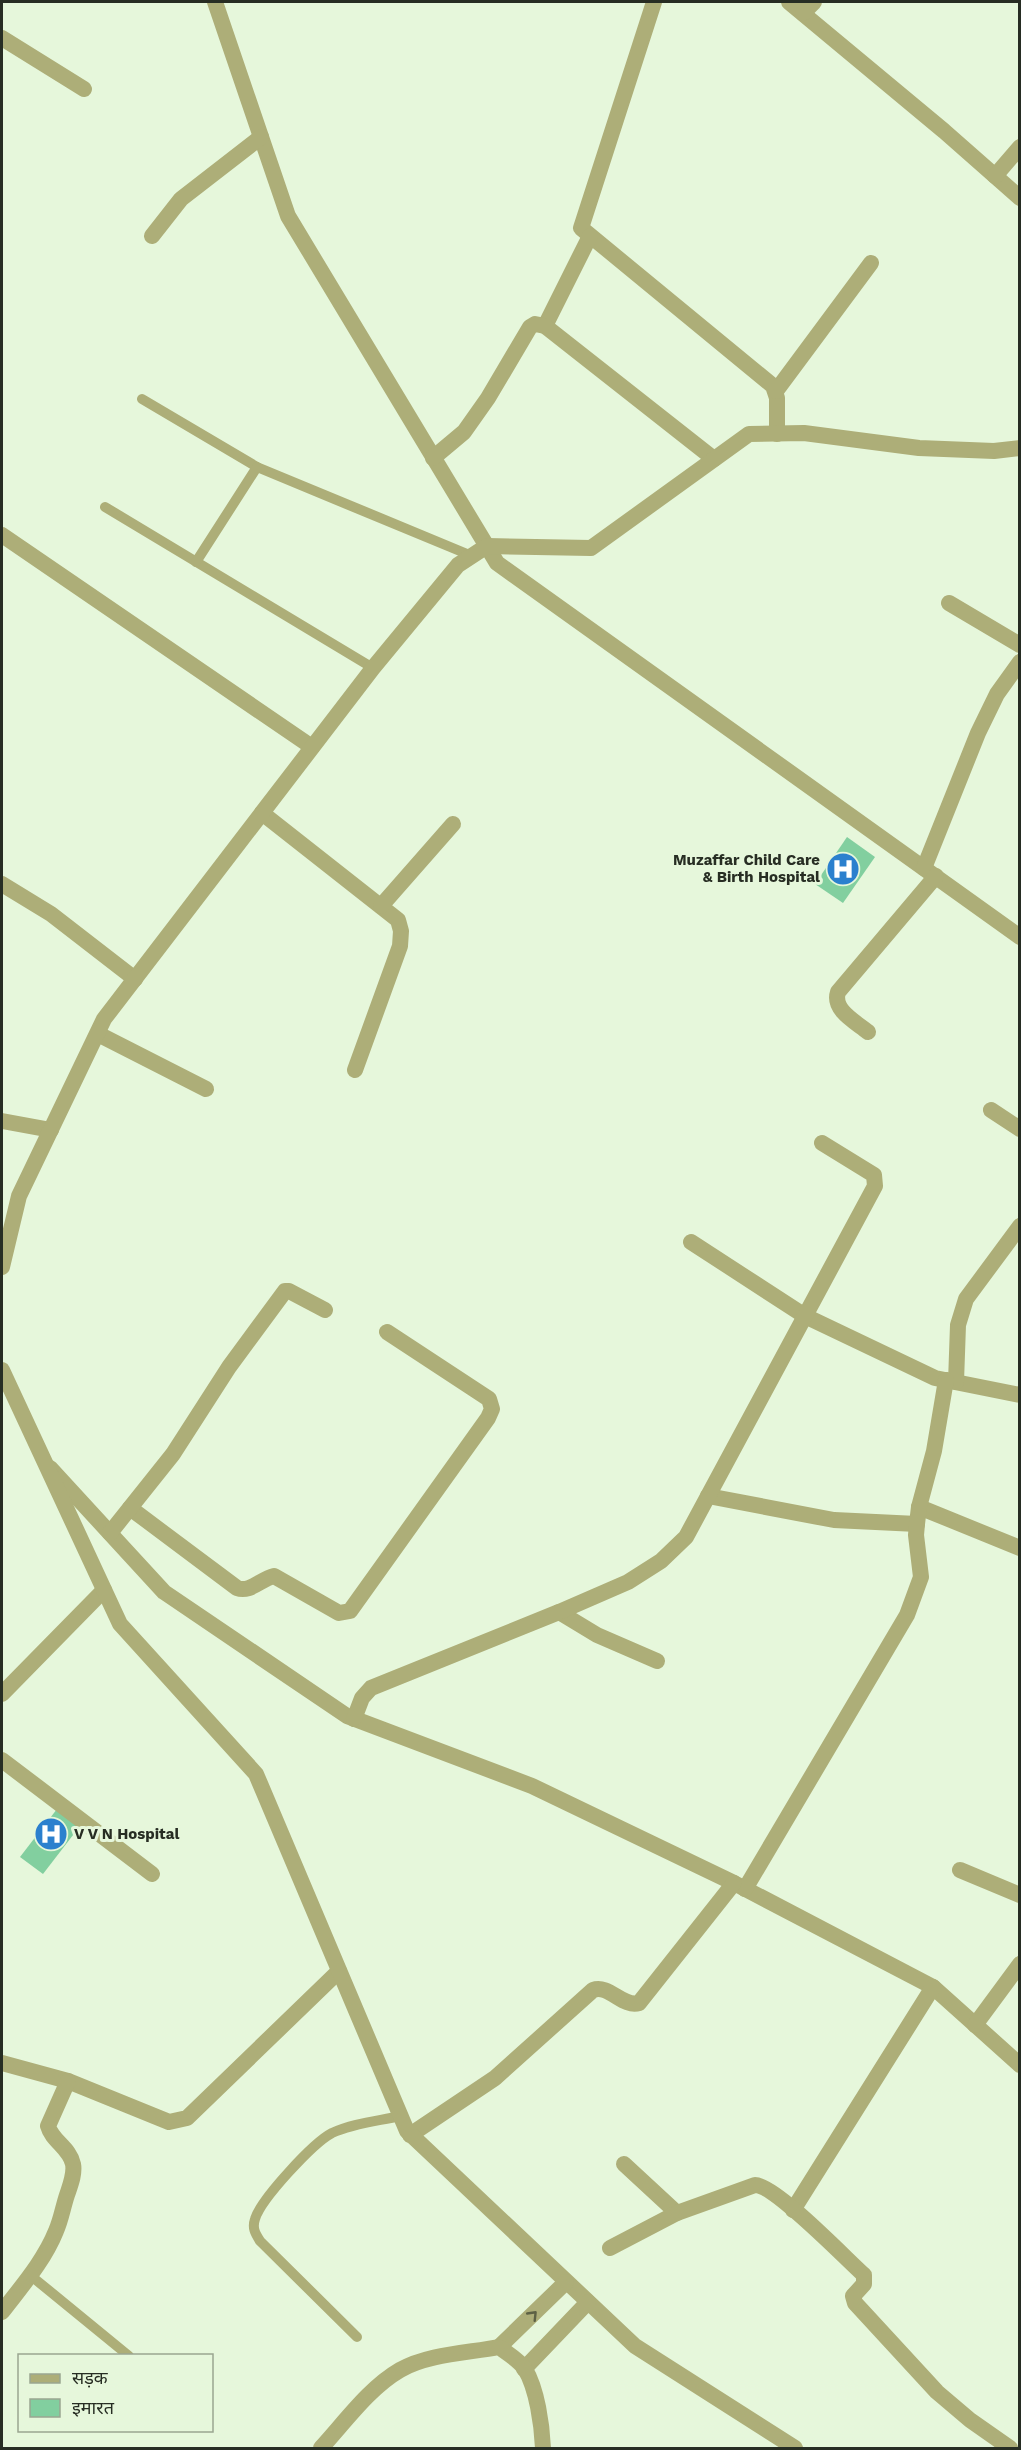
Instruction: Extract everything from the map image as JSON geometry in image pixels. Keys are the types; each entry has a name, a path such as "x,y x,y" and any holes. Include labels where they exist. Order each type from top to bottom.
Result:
{"street":[{"path":"214,2 288,216 497,563 1020,937"},
{"path":"654,2 582,228 772,386 776,391 777,434"},
{"path":"789,2 808,7 1020,198"},
{"path":"2,38 84,89"},
{"path":"152,236 181,199 261,137"},
{"path":"995,177 1020,147"},
{"path":"545,326 590,236"},
{"path":"776,391 871,263"},
{"path":"433,458 464,432 488,398 530,327 535,324 545,326 714,459"},
{"path":"2,1267 19,1196 104,1019 373,668 458,565 487,546 591,548 749,434 804,433 919,448 994,451 1020,448"},
{"path":"2,535 312,747"},
{"path":"949,603 1020,645"},
{"path":"868,1032 838,1007 836,999 838,992 930,872 978,733 997,694 1020,662"},
{"path":"262,813 398,920 401,931 400,946 355,1070"},
{"path":"381,906 453,824"},
{"path":"2,884 51,914 135,979"},
{"path":"98,1034 206,1089"},
{"path":"991,1110 1020,1129"},
{"path":"2,1121 51,1130"},
{"path":"354,1719 362,1698 378,1684 628,1582 661,1561 686,1537 875,1186 873,1175 822,1143"},
{"path":"2,1207 13,1220"},
{"path":"410,2135 495,2078 593,1990 601,1988 631,2004 639,2003 740,1887 907,1615 921,1576 916,1535 919,1507 951,1381 958,1325 966,1299 1020,1226"},
{"path":"691,1242 805,1317 935,1378 1020,1395"},
{"path":"110,1533 173,1454 229,1367 285,1292 325,1311"},
{"path":"130,1508 237,1588 248,1589 265,1578 274,1576 339,1613 350,1611 488,1418 492,1409 489,1399 387,1332"},
{"path":"2,1370 120,1624 256,1774 410,2135 635,2346 795,2448"},
{"path":"45,1463 164,1592 347,1716 532,1786 740,1887 933,1987 1020,2065"},
{"path":"708,1496 834,1520 917,1524"},
{"path":"919,1507 1020,1548"},
{"path":"2,1694 104,1590"},
{"path":"559,1612 597,1635 657,1661"},
{"path":"2,1760 152,1874"},
{"path":"960,1870 1020,1895"},
{"path":"975,2025 1020,1964"},
{"path":"2,2063 68,2081 169,2122 187,2118 339,1971"},
{"path":"793,2210 933,1987"},
{"path":"2,2312 30,2275 56,2230 73,2174 74,2164 69,2153 50,2132 48,2126 68,2081"},
{"path":"624,2164 678,2213"},
{"path":"610,2248 678,2213 754,2185 764,2187 793,2210 864,2275 864,2284 853,2296 855,2303 937,2392 970,2420 1010,2448"},
{"path":"321,2448 380,2384 401,2369 434,2358 499,2348 566,2282"},
{"path":"524,2369 588,2302"},
{"path":"499,2348 524,2369 542,2425 543,2448"}],"lane":[{"path":"142,399 257,467 472,556"},
{"path":"196,562 257,467"},
{"path":"105,507 373,668"},
{"path":"357,2337 260,2241 253,2231 254,2221 259,2208 305,2154 331,2134 357,2124 400,2116"},
{"path":"30,2275 128,2354"}],"building":[{"path":"847,837 875,857 843,903 815,884"},
{"path":"57,1809 80,1826 43,1874 20,1857"}],"place":[{"name":"Muzaffar Child Care & Birth Hospital","path":"843,869"},
{"name":"V V N Hospital","path":"51,1834"}]}
